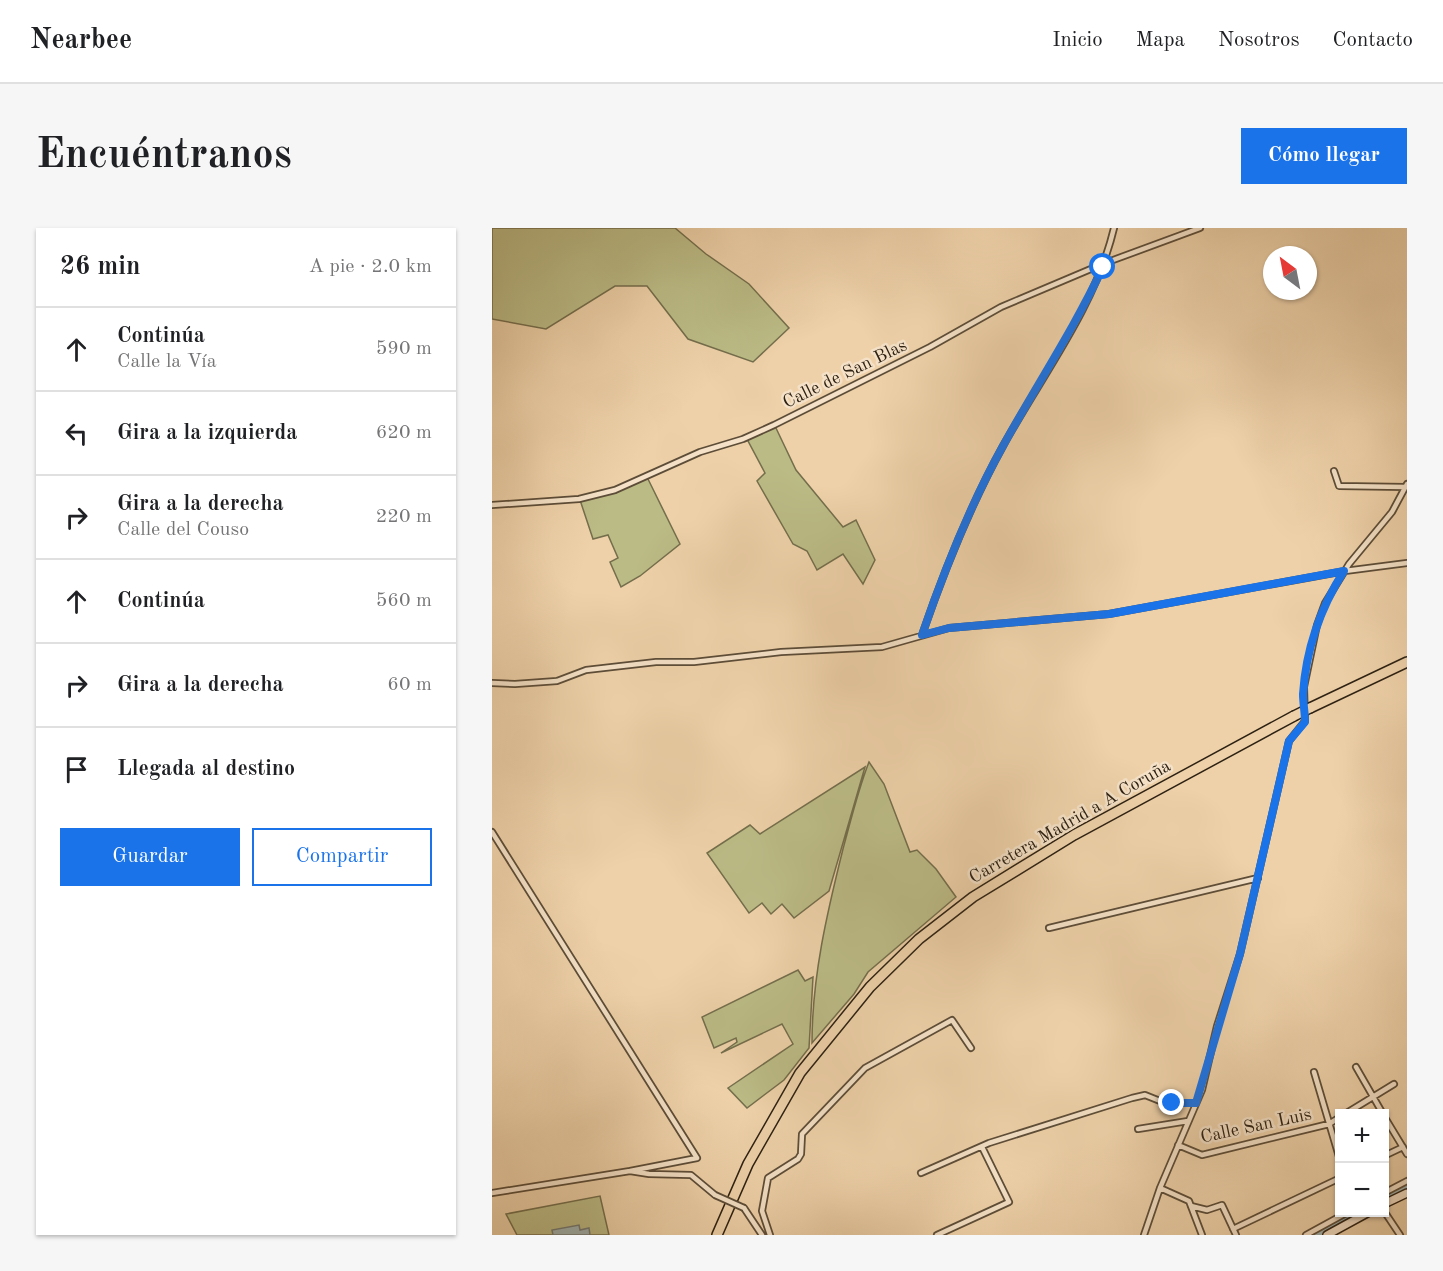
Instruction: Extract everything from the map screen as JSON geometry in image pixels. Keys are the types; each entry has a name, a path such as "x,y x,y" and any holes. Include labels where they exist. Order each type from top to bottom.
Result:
{"highway":[{"name":"Carretera Madrid a A Coruña","path":"717,1235 748,1164 800,1073 870,987 919,939 973,897 1074,835 1294,716 1307,712 1407,662"}],"street":[{"path":"922,635 945,573 978,496 1002,447 1066,341 1105,263 1114,228"},
{"name":"Calle de San Blas","path":"492,505 579,499 615,490 700,452 743,439 767,428 930,347 1001,307 1105,263 1200,228"},
{"path":"1144,1235 1160,1188 1196,1103 1240,954 1289,741 1304,725 1307,712 1304,687 1317,625 1326,601 1344,571 1392,512 1406,486 1339,486 1334,471"},
{"path":"492,683 556,681 586,670 656,662 694,662 781,652 882,647 949,628 1109,614 1344,571 1407,563"},
{"path":"492,832 697,1158 492,1193"},
{"path":"1049,928 1258,878"},
{"path":"770,1235 762,1212 768,1178 798,1158 801,1154 801,1134 865,1068 952,1020 971,1048"},
{"path":"1356,1067 1381,1109"},
{"path":"1314,1072 1335,1144"},
{"path":"1352,1109 1394,1084"},
{"path":"921,1173 982,1147 1065,1118 1142,1095 1154,1097 1165,1103 1196,1103"},
{"name":"Calle San Luis","path":"1178,1145 1202,1155 1329,1124 1335,1120"},
{"path":"1138,1129 1188,1121"},
{"path":"1389,1123 1407,1154"},
{"path":"937,1235 1009,1202 982,1147"},
{"path":"1389,1154 1403,1147"},
{"path":"630,1171 691,1175 715,1195 744,1208 762,1235"},
{"path":"1233,1229 1335,1180"},
{"path":"1389,1190 1407,1181"},
{"path":"1160,1188 1190,1201 1202,1235"},
{"path":"1389,1202 1407,1193"},
{"path":"1191,1206 1207,1210 1222,1205 1236,1235"},
{"path":"1306,1235 1339,1217"},
{"path":"1327,1235 1360,1217"},
{"path":"1388,1217 1400,1235"}],"green space":[{"path":"492,228 675,228 706,254 749,284 789,328 753,362 688,339 647,286 615,286 546,329 492,319"},
{"path":"775,426 796,470 843,527 856,520 875,560 863,584 843,554 817,570 807,551 793,544 757,481 765,473 747,439"},
{"path":"647,477 680,544 640,576 621,587 610,562 618,558 608,535 593,539 580,500"},
{"path":"869,762 884,784 910,852 917,850 936,869 956,897 868,972 854,994 812,1043 815,994 826,921 852,816"},
{"path":"865,767 829,891 794,918 782,904 771,914 762,903 749,913 707,853 750,825 760,834"},
{"path":"798,970 805,981 813,977 809,1048 784,1080 747,1108 728,1088 793,1044 782,1024 721,1053 737,1042 736,1038 714,1048 702,1017"},
{"path":"600,1196 609,1235 517,1235 506,1214"}],"shaded area":[{"path":"579,1225 580,1230 589,1228 590,1235 553,1235 552,1230"}],"waterway":[{"path":"1389,1196 1407,1187"},
{"path":"1317,1235 1350,1217"}],"route":[{"path":"1103,267 1066,341 1002,447 945,573 922,635 949,628 1109,614 1344,571 1326,601 1317,625 1304,687 1305,722 1301,730 1296,732 1289,741 1240,954 1216,1026 1202,1090 1196,1103 1172,1103"}]}
